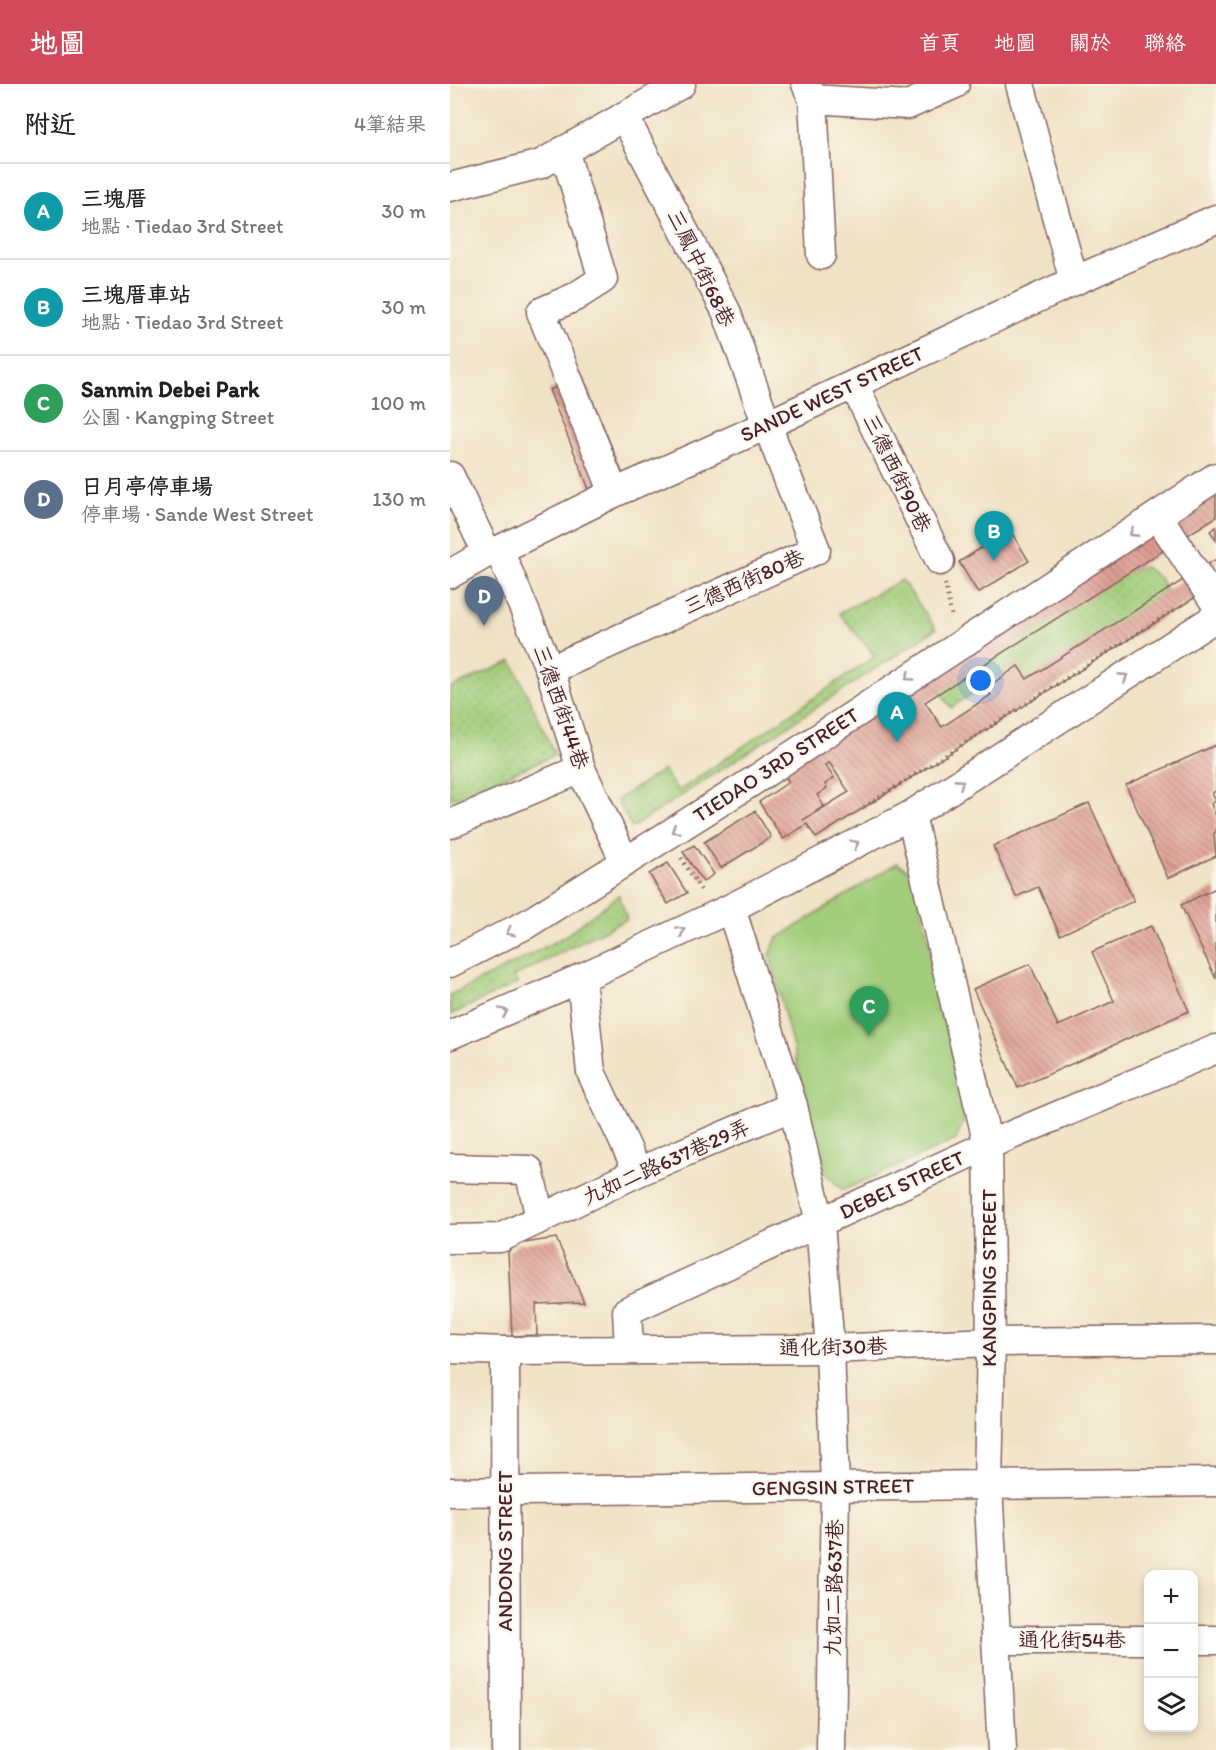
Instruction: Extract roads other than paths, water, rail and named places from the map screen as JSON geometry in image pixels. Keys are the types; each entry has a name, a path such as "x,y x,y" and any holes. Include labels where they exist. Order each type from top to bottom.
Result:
{"street":[{"path":"450,187 541,164 681,84"},
{"path":"821,255 810,92 908,105 955,84"},
{"path":"1020,84 1074,281"},
{"name":"三鳳中街68巷","path":"624,116 726,311 767,425"},
{"path":"564,150 603,279 574,297 541,312 614,492"},
{"name":"SANDE WEST STREET","path":"450,574 614,492 767,425 1074,281 1216,219"},
{"name":"三德西街90巷","path":"854,385 940,561"},
{"name":"三德西街80巷","path":"550,670 816,550 767,425"},
{"name":"三德西街44巷","path":"450,476 493,552 550,670 581,769 625,862"},
{"name":"TIEDAO 3RD STREET","path":"450,963 527,924 750,783 1216,477"},
{"path":"1158,516 1216,604"},
{"path":"450,1035 581,978 722,898 911,815 1216,616"},
{"path":"450,824 581,769"},
{"name":"KANGPING STREET","path":"911,815 988,1145 991,1342 988,1485 1002,1750"},
{"name":"九如二路637巷","path":"722,898 793,1106 820,1222 830,1349 835,1487 831,1750"},
{"path":"581,978 591,1072 638,1172"},
{"name":"DEBEI STREET","path":"629,1350 627,1311 988,1145 1216,1049"},
{"name":"九如二路637巷29弄","path":"450,1239 500,1238 638,1172 793,1106"},
{"path":"450,1168 528,1170 540,1218"},
{"name":"通化街30巷","path":"450,1349 505,1351 830,1349 991,1342 1216,1340"},
{"name":"ANDONG STREET","path":"505,1351 506,1750"},
{"name":"GENGSIN STREET","path":"450,1492 1216,1482"},
{"name":"通化街54巷","path":"996,1640 1144,1640"},
{"path":"1198,1640 1216,1640"}],"place":[{"name":"三塊厝車站","path":"994,561"},
{"name":"日月亭停車場","path":"484,626"},
{"name":"三塊厝","path":"897,742"},
{"name":"Sanmin Debei Park","path":"869,1036"}]}
